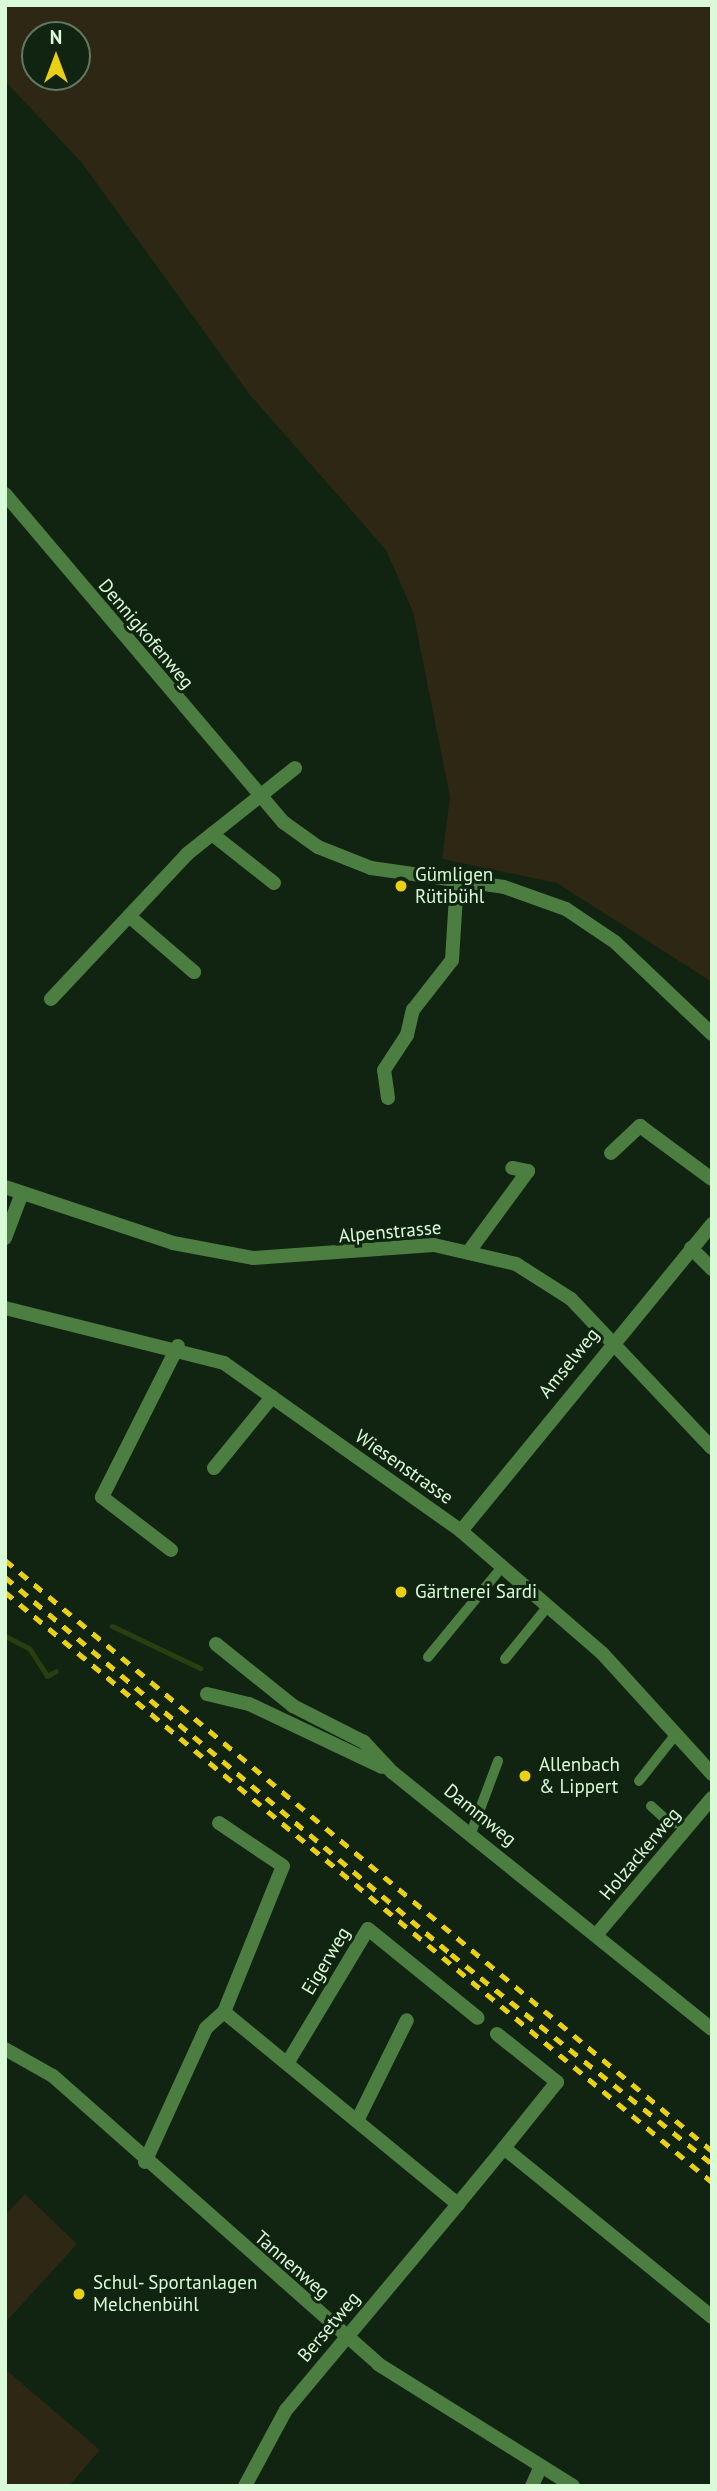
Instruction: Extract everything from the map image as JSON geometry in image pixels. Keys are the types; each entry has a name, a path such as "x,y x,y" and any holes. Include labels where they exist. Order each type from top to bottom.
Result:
{"street":[{"name":"Dennigkofenweg","path":"5,494 257,798 302,836 345,859 525,892 579,915 712,1034"},
{"path":"51,999 129,916 212,834 295,768"},
{"path":"212,834 274,883"},
{"path":"388,1098 384,1070 407,1035 413,1010 452,960 457,881"},
{"path":"129,916 194,972"},
{"path":"611,1153 640,1126 712,1179"},
{"path":"470,1250 528,1171 512,1168"},
{"name":"Alpenstrasse","path":"5,1187 173,1242 253,1258 434,1245 470,1250 537,1275 571,1299 712,1448"},
{"path":"5,1238 22,1194"},
{"name":"Amselweg","path":"461,1531 610,1343 712,1224"},
{"path":"691,1248 712,1269"},
{"name":"Wiesenstrasse","path":"5,1308 178,1346 224,1363 461,1531 602,1653 712,1774"},
{"path":"171,1550 102,1497 178,1346"},
{"path":"214,1468 272,1396"},
{"name":"Dammweg","path":"216,1644 293,1706 364,1742 392,1772 712,2029"},
{"path":"207,1694 249,1704 392,1772"},
{"name":"Holzackerweg","path":"597,1934 712,1798"},
{"path":"145,2162 206,2028 224,2012 283,1866 219,1823"},
{"name":"Eigerweg","path":"288,2062 368,1929 478,2018"},
{"path":"224,2012 358,2119 458,2204 557,2082 497,2034"},
{"path":"358,2119 407,2020"},
{"name":"Tannenweg","path":"5,2049 53,2076 145,2162 345,2337 412,2389 573,2486"},
{"path":"504,2148 712,2318"},
{"name":"Bersetweg","path":"244,2486 272,2430 345,2337 458,2204"},
{"path":"533,2486 540,2468"}],"lane":[{"path":"428,1657 502,1567"},
{"path":"505,1659 548,1606"},
{"path":"639,1781 676,1734"},
{"path":"471,1833 498,1761"},
{"path":"651,1806 670,1823 690,1824"}],"shaded area":[{"path":"5,5 712,5 712,982 557,883 442,859 450,797 413,612 386,550 250,395 82,163 5,81"},
{"path":"25,2194 77,2244 5,2323 5,2215"},
{"path":"5,2369 100,2450 69,2486 5,2486"}],"waterway":[{"path":"112,1626 200,1668"},
{"path":"5,1636 29,1648 47,1676 56,1671"}],"railway":[{"path":"5,1560 712,2151"},
{"path":"5,1577 451,1954 712,2164"},
{"path":"5,1592 712,2182"}],"place":[{"name":"Gümligen Rütibühl","path":"401,886"},
{"name":"Gärtnerei Sardi","path":"401,1592"},
{"name":"Allenbach & Lippert","path":"525,1776"},
{"name":"Schul- Sportanlagen Melchenbühl","path":"79,2294"}]}
